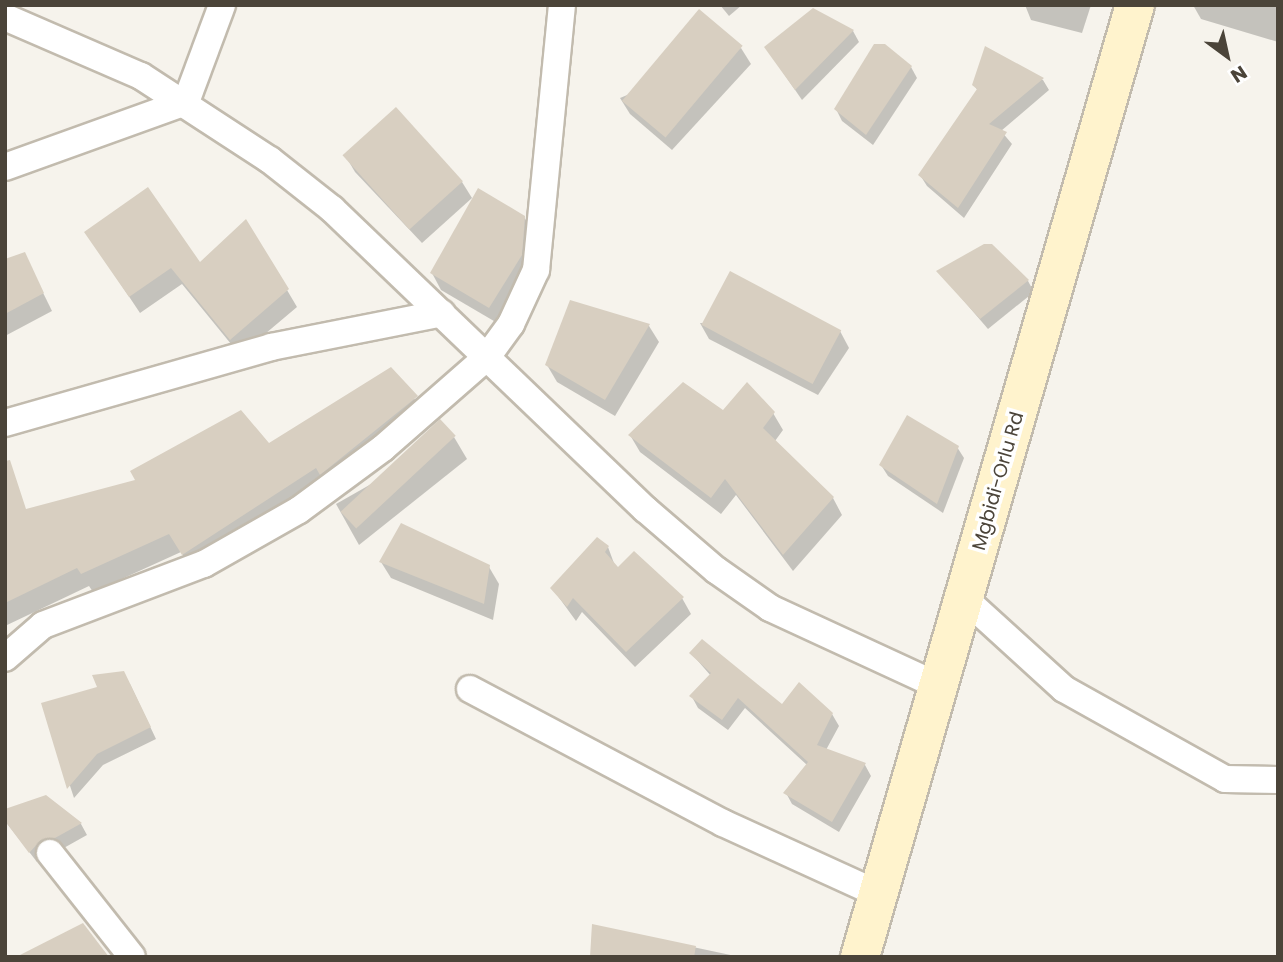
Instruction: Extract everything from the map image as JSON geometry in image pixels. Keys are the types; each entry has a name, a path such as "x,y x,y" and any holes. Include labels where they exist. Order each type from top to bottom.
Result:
{"main road":[{"name":"Mgbidi-Orlu Rd","path":"860,957 1135,5"}],"street":[{"path":"5,167 186,102 222,5"},
{"path":"5,658 43,625 204,565 299,510 383,449 487,357 511,324 536,270 562,5"},
{"path":"5,17 141,76 186,102 270,160 332,209 645,509 716,570 770,608 939,685"},
{"path":"5,423 271,347 442,313"},
{"path":"964,598 1065,689 1225,779 1278,780"},
{"path":"470,689 723,823 878,894"},
{"path":"50,853 132,957"}],"building":[{"path":"813,8 854,30 795,90 764,47"},
{"path":"699,9 743,46 666,138 622,101"},
{"path":"874,44 885,44 912,66 866,135 834,109"},
{"path":"985,46 1044,78 989,124 1007,132 958,208 918,175 977,89 972,85"},
{"path":"396,107 463,181 409,229 342,155"},
{"path":"148,187 200,262 246,219 289,289 230,340 171,268 129,297 84,232"},
{"path":"478,188 525,216 522,255 489,308 430,273"},
{"path":"984,244 992,244 1029,280 980,319 936,271"},
{"path":"25,252 44,293 5,314 5,259"},
{"path":"730,271 841,330 813,384 701,325"},
{"path":"570,300 650,324 605,400 545,365"},
{"path":"391,367 418,396 320,475 316,468 182,555 169,534 81,574 77,568 5,603 5,461 10,460 26,509 135,480 130,471 241,410 269,443"},
{"path":"683,382 723,410 747,382 775,412 763,428 834,497 783,555 725,479 711,498 628,435"},
{"path":"907,415 959,446 937,504 879,465"},
{"path":"440,419 456,436 356,529 341,512"},
{"path":"401,523 490,565 484,604 379,562"},
{"path":"597,537 609,546 605,552 618,567 634,551 684,597 626,652 573,598 567,607 550,588"},
{"path":"702,639 782,704 799,682 833,713 817,745 866,763 832,822 783,793 808,762 738,698 722,720 689,696 711,673 689,653"},
{"path":"124,671 151,727 97,754 67,789 41,703 97,687 92,675"},
{"path":"46,795 82,823 55,838 41,840 29,853 5,821 5,809"},
{"path":"83,923 109,957 16,957"},
{"path":"592,924 696,946 694,957 590,957"}]}
